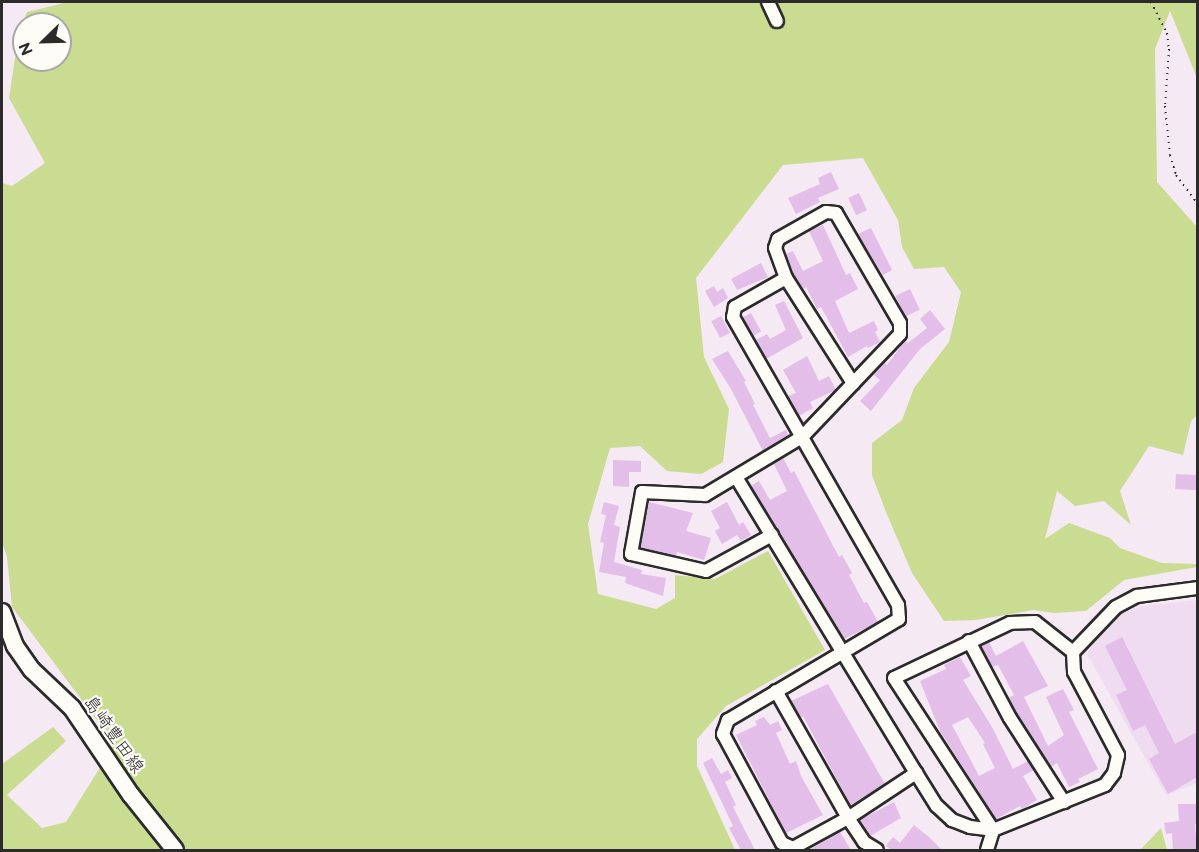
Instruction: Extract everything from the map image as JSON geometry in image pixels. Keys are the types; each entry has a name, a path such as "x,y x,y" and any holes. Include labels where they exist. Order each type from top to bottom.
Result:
{"main road":[{"name":"島崎豊田線","path":"2,612 15,646 32,670 72,708 131,795 175,850"}],"street":[{"path":"768,2 777,21"},
{"path":"772,535 706,571 631,554 642,492 705,495 802,437 900,334 900,323 836,213 826,212 778,239 775,248 786,278 853,382"},
{"path":"786,278 735,307 734,317 898,605 899,619 728,720 723,734 782,843 793,848 848,818 916,773"},
{"path":"736,477 841,653 937,806 952,820 970,827 993,830 1105,785 1114,773 1118,755 1074,672 1073,652 1116,607 1137,596 1197,588"},
{"path":"987,850 993,830 894,678 1010,623 1035,622 1073,652"},
{"path":"969,641 1010,717 1064,802"},
{"path":"776,691 848,818 864,842 877,850"}],"path":[{"path":"1151,2 1167,33 1169,49 1165,106 1170,155 1176,175 1197,204"}],"shaded area":[{"path":"1197,600 1197,783 1166,795 1087,654 1097,638 1118,616 1140,606"}],"green space":[{"path":"68,2 1197,2 1197,78 1170,11 1155,49 1157,182 1197,227 1197,415 1191,421 1183,455 1149,446 1120,491 1131,525 1104,501 1075,506 1057,491 1045,539 1069,523 1110,538 1120,548 1162,563 1197,564 1197,567 1124,580 1086,611 1054,613 1033,610 976,620 944,621 912,573 886,512 872,475 872,443 902,420 914,388 949,342 961,292 944,267 914,269 902,247 898,220 863,158 783,165 696,278 704,357 729,409 723,462 701,474 667,471 640,446 610,448 588,524 598,594 656,609 675,598 675,575 715,579 768,551 825,650 726,706 697,739 697,766 735,850 2,850 2,764 53,727 66,741 7,795 42,828 66,822 111,750 105,731 12,607 7,557 2,542 2,183 12,186 45,163 9,98 13,72 72,72 72,12 27,12"},
{"path":"1161,828 1167,850 1140,850"}],"building":[{"path":"831,172 839,189 818,198 820,202 796,214 788,198 820,184 818,178"},
{"path":"859,193 867,210 856,215 848,198"},
{"path":"823,225 846,275 850,273 858,289 835,301 849,333 874,321 878,330 875,332 880,342 868,348 867,346 848,357 821,307 817,309 806,287 803,289 793,274 786,254 793,251 803,271 823,261 809,231"},
{"path":"871,228 892,270 883,275 858,234"},
{"path":"761,263 768,277 737,290 731,279"},
{"path":"714,286 717,292 723,288 728,298 714,307 705,291"},
{"path":"910,289 920,310 905,317 895,296"},
{"path":"784,301 803,338 766,359 756,340 767,334 770,339 786,330 775,305"},
{"path":"930,310 945,329 920,349 871,411 860,401 880,380 874,375 885,363 887,365 905,341 908,343 927,328 920,319"},
{"path":"751,313 761,331 753,336 743,317"},
{"path":"721,316 730,333 720,338 711,321"},
{"path":"728,351 746,381 744,382 755,404 753,405 770,438 786,430 788,435 763,451 731,389 712,359"},
{"path":"807,356 819,381 829,376 836,390 810,402 813,408 799,416 788,396 796,393 783,370"},
{"path":"783,458 791,473 794,471 839,557 842,555 852,573 849,575 864,603 867,602 878,622 844,639 751,486 759,481 770,500 787,491 774,464"},
{"path":"613,460 641,461 641,472 629,472 629,487 613,486"},
{"path":"1176,474 1197,475 1196,490 1175,489"},
{"path":"604,502 619,506 614,525 620,527 614,562 642,570 641,574 666,578 663,596 625,583 626,577 599,572 604,543 600,542 606,515 601,514"},
{"path":"649,502 693,513 686,531 711,538 704,560 677,552 676,556 640,548"},
{"path":"727,502 739,525 743,522 751,535 741,541 737,535 722,544 715,531 720,528 711,511"},
{"path":"1122,637 1175,744 1197,732 1197,777 1168,794 1149,759 1159,753 1145,725 1133,731 1116,695 1127,690 1105,646"},
{"path":"1023,641 1048,686 1024,697 1048,746 1064,735 1046,697 1063,689 1074,710 1069,712 1098,769 1078,779 1080,782 1069,787 1057,763 1051,767 1017,714 1009,698 1014,695 998,665 992,667 981,646 989,642 996,656"},
{"path":"960,657 971,676 963,680 992,727 1013,769 1028,761 1034,770 1023,776 1037,800 1022,809 1020,806 996,819 940,731 920,681 946,669 944,665","holes":["968,717 985,743 983,744 995,768 979,776 952,725"]},
{"path":"828,684 885,784 851,806 803,716 801,718 791,701"},
{"path":"764,717 770,725 778,721 782,730 776,733 790,764 796,761 801,776 823,815 786,833 736,735 757,725 755,721"},
{"path":"712,758 721,774 728,770 732,778 725,782 736,805 733,807 755,850 741,850 729,828 733,826 703,763"},
{"path":"894,802 901,818 870,836 860,820"},
{"path":"1178,804 1197,804 1197,824 1195,824 1197,850 1173,850 1172,833 1166,834 1164,823 1179,821"},
{"path":"914,825 942,850 892,850 886,846 893,837 900,843"},
{"path":"840,832 851,850 809,850"}]}
